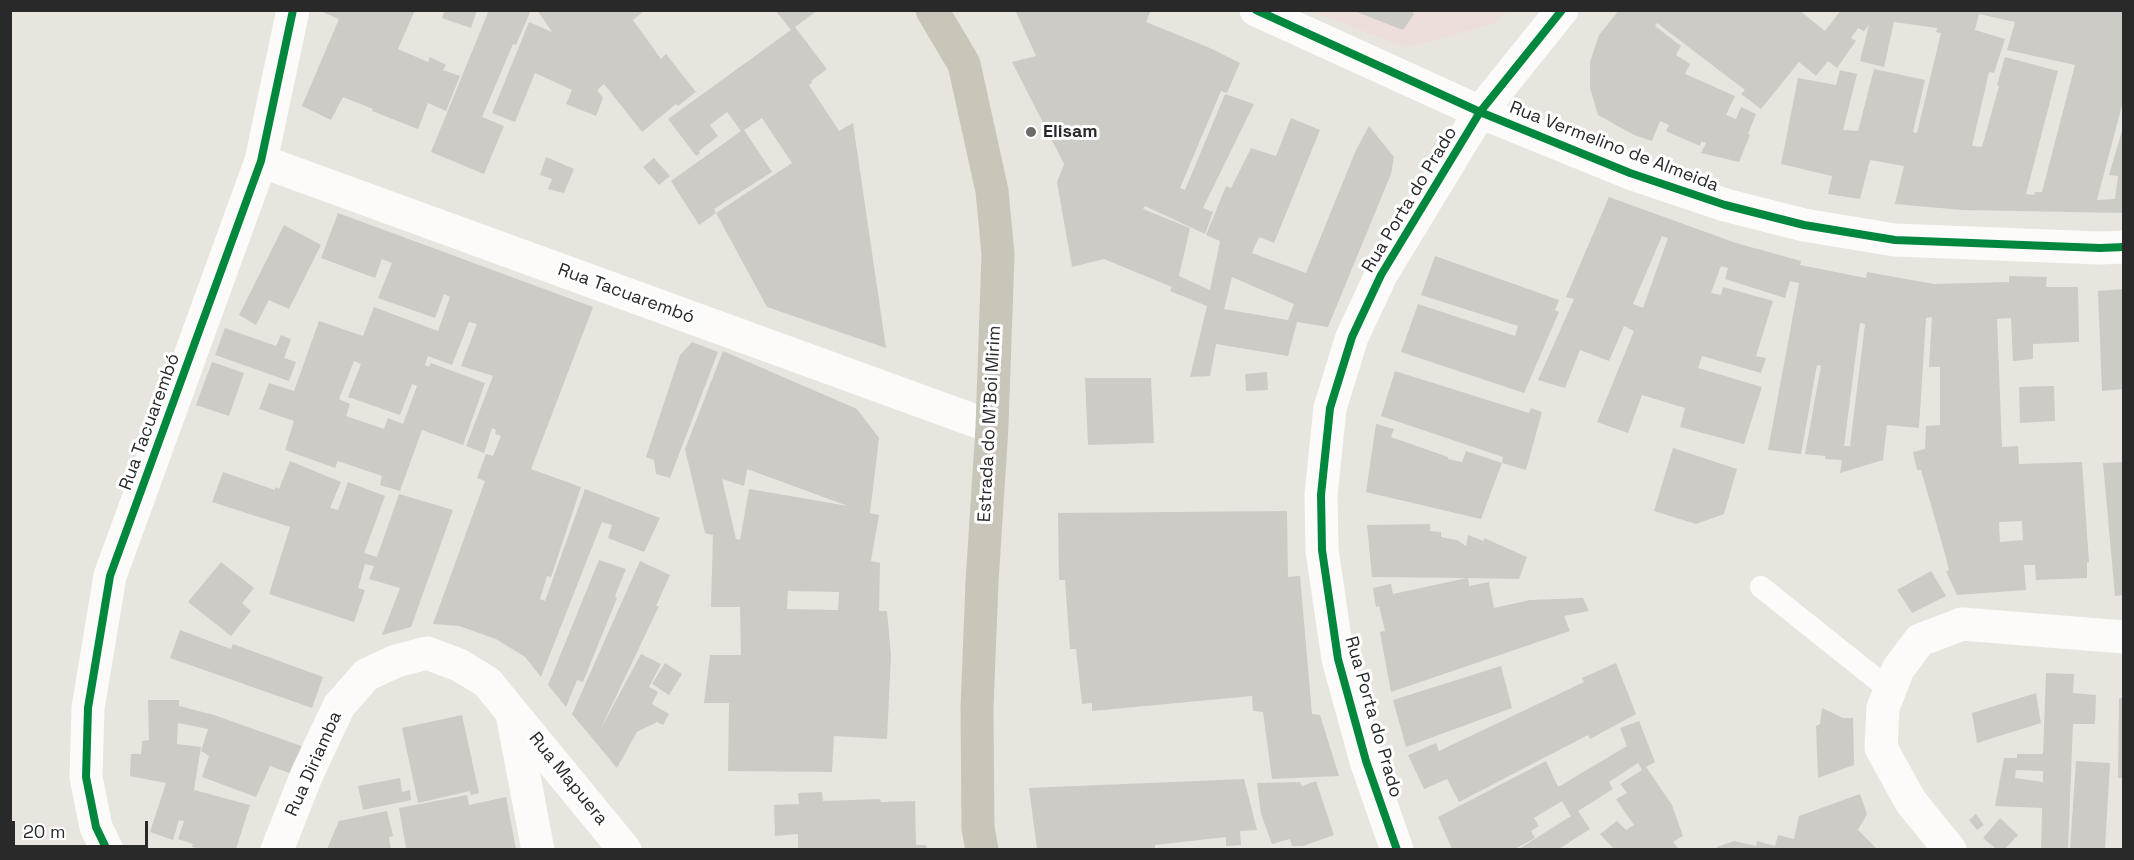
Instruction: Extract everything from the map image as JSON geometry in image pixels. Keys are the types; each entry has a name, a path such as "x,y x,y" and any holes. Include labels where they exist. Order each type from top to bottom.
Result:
{"main road":[{"name":"Estrada do M'Boi Mirim","path":"932,10 964,64 992,190 998,254 992,427 977,708 978,828 982,849"}],"street":[{"name":"Rua Tacuarembó","path":"107,849 96,827 87,777 88,708 110,576 261,161 293,10"},
{"name":"Rua Vermelino de Almeida","path":"1256,10 1480,112 1630,173 1725,205 1804,225 1895,240 2100,249 2124,247"},
{"name":"Rua Porta do Prado","path":"1397,849 1366,761 1338,659 1322,550 1321,495 1330,408 1352,337 1381,275 1480,112 1562,10"},
{"name":"Rua Tacuarembó","path":"261,161 992,427"},
{"path":"1950,849 1911,802 1881,748 1883,708 1898,669 1920,640 1962,624 2124,637"},
{"name":"Rua Diriamba","path":"277,849 307,774 339,706 366,675 396,661 427,653 459,665 487,682 511,709"},
{"path":"511,709 538,849"},
{"name":"Rua Mapuera","path":"511,709 625,849"}],"lane":[{"path":"1761,587 1890,690"}],"shaded area":[{"path":"1312,11 1509,11 1493,24 1406,48"}],"building":[{"path":"318,10 415,10 398,49 428,62 430,57 446,65 443,70 460,76 446,111 428,103 418,129 343,97 331,120 302,106 339,19"},
{"path":"445,10 477,10 471,28 442,18"},
{"path":"489,10 531,10 516,45 513,44 482,117 504,126 484,174 431,152"},
{"path":"537,10 645,10 633,20 661,59 666,54 696,92 678,106 676,104 642,132 604,84 597,90 603,98 596,116 566,104 572,90 535,73 515,122 492,113 529,22 552,32"},
{"path":"775,10 818,10 795,27 827,69 809,85 839,131 853,123 886,348 767,307 716,213 699,225 671,181 741,131 727,112 710,125 718,136 696,156 668,119 791,30","holes":["762,118 792,163 716,213 714,209 772,172 744,130"]},
{"path":"1015,10 1151,10 1146,22 1240,63 1227,93 1221,91 1180,188 1185,190 1225,94 1254,104 1203,208 1213,212 1205,234 1145,206 1143,209 1190,228 1179,276 1210,290 1220,241 1206,235 1226,186 1231,188 1251,148 1276,156 1291,118 1320,130 1274,243 1259,237 1252,253 1306,273 1356,150 1369,126 1394,157 1391,174 1328,327 1297,322 1288,356 1216,344 1210,376 1190,377 1207,306 1170,291 1172,287 1104,259 1072,267 1057,182 1064,164 1012,62 1036,56","holes":["1232,277 1294,304 1288,320 1224,309"]},
{"path":"1410,10 1414,14 1403,30 1354,11"},
{"path":"1619,10 1799,10 1825,31 1841,10 2124,10 2124,98 2097,200 2115,199 2118,176 2109,175 2124,124 2124,213 1962,210 1895,204 1904,166 1870,160 1860,199 1828,194 1832,176 1781,164 1798,78 1836,85 1840,70 1857,74 1843,130 1858,131 1874,69 1925,80 1913,132 1917,133 1941,33 1936,32 1937,28 1894,22 1884,67 1860,61 1869,25 1864,31 1858,28 1851,38 1856,41 1837,68 1828,61 1816,76 1799,62 1761,109 1741,94 1745,90 1657,23 1655,26 1681,46 1676,55 1690,64 1685,74 1735,96 1726,115 1736,119 1741,107 1756,114 1739,162 1701,153 1706,143 1701,141 1700,146 1666,131 1669,125 1660,121 1652,141 1634,135 1598,115 1590,88 1590,62 1599,35","holes":["1979,14 2015,22 2007,50 2075,65 2042,192 2035,192 2034,195 2026,194 2058,71 2005,57 1982,147 1972,146 1989,72 1994,73 2005,39 1975,30"]},
{"path":"546,157 574,169 564,193 548,189 552,179 540,175"},
{"path":"654,158 670,176 659,185 643,167"},
{"path":"1609,197 1736,243 1801,261 1800,265 1866,278 1867,272 1934,284 2009,282 2009,276 2047,277 2046,287 2078,287 2079,342 2033,344 2033,359 2013,361 2011,318 1997,319 2002,447 2018,446 2019,464 2082,462 2089,562 2087,562 2087,578 2036,580 2035,565 2024,565 2026,590 1957,595 1946,571 1949,570 1945,554 1921,470 1917,470 1913,452 1925,449 1926,426 1940,425 1940,367 1929,367 1932,317 1926,318 1919,428 1887,425 1883,460 1840,473 1842,460 1805,454 1821,366 1817,365 1801,454 1768,450 1799,283 1790,281 1785,298 1725,279 1728,268 1721,266 1711,293 1721,295 1723,287 1773,301 1756,356 1766,358 1761,373 1702,356 1698,368 1762,387 1744,444 1680,427 1685,408 1642,395 1628,433 1597,422 1634,331 1624,326 1609,361 1580,350 1565,388 1538,380 1574,299 1566,297","holes":["1662,236 1668,238 1643,308 1633,304","1860,323 1865,324 1850,446 1844,446","2022,521 2023,540 2000,542 1999,522"]},
{"path":"338,213 593,307 531,469 581,487 551,577 547,576 540,599 545,601 585,489 660,518 644,552 608,538 612,525 602,522 541,677 525,657 496,639 459,626 433,624 485,481 477,478 486,454 493,456 501,436 495,434 496,430 492,428 484,453 466,446 493,376 461,366 477,324 469,322 452,365 428,356 425,365 429,367 431,363 485,383 463,445 422,430 400,491 380,485 382,476 338,461 335,468 285,450 294,421 259,409 269,383 294,391 319,321 363,336 374,307 438,331 450,297 444,294 435,318 378,298 392,263 382,259 375,278 321,258","holes":["354,361 361,364 348,397 400,415 412,384 417,386 403,424 388,418 384,429 346,416 350,404 339,399"]},
{"path":"284,225 321,245 289,309 269,300 256,325 239,315"},
{"path":"1435,256 1559,300 1555,310 1559,312 1524,393 1401,352 1418,304 1515,336 1518,326 1421,295"},
{"path":"2124,289 2124,389 2102,391 2098,291"},
{"path":"225,328 276,346 281,335 291,339 284,358 296,362 289,381 215,355"},
{"path":"692,342 718,352 670,478 656,474 654,460 646,457 680,355"},
{"path":"723,351 857,409 879,438 870,513 879,515 871,561 880,563 879,611 887,611 891,655 887,739 834,736 832,772 728,771 729,703 704,703 710,655 741,655 740,607 711,607 713,535 705,533 685,449","holes":["747,469 848,506 749,489 740,540 736,539 722,479 744,486","788,591 839,592 838,610 787,609"]},
{"path":"212,362 244,373 229,416 196,405"},
{"path":"1395,371 1529,413 1531,408 1542,412 1526,470 1502,463 1503,457 1381,416"},
{"path":"1267,372 1268,390 1246,391 1245,374"},
{"path":"1085,378 1151,378 1154,443 1088,445"},
{"path":"2054,386 2055,421 2020,423 2019,387"},
{"path":"1376,424 1394,429 1391,437 1448,457 1448,459 1462,462 1466,451 1502,463 1481,519 1366,492"},
{"path":"1673,448 1737,469 1724,514 1696,524 1654,511"},
{"path":"290,461 341,482 330,508 338,510 348,482 385,496 364,553 377,557 399,494 453,510 411,627 382,635 400,588 369,579 374,566 365,564 358,588 365,590 354,622 269,594 290,527 212,502 223,472 275,490 275,487 279,489"},
{"path":"2124,462 2124,595 2115,596 2103,463"},
{"path":"1287,511 1288,577 1300,576 1312,714 1320,715 1339,776 1272,779 1263,712 1253,711 1252,696 1092,711 1092,703 1082,704 1076,649 1070,649 1065,580 1059,580 1058,513"},
{"path":"1430,524 1430,531 1441,532 1441,537 1457,540 1466,546 1468,535 1484,541 1484,538 1527,557 1519,579 1468,578 1469,586 1489,582 1494,608 1530,600 1583,598 1589,611 1564,616 1570,631 1391,692 1380,632 1385,631 1379,606 1376,607 1373,588 1391,584 1393,594 1467,578 1372,577 1367,525"},
{"path":"599,560 626,569 615,596 617,598 583,682 577,680 566,707 548,685"},
{"path":"640,561 670,575 656,606 659,606 600,730 641,654 661,664 649,687 658,692 652,704 669,714 663,725 657,722 637,732 617,768 572,714"},
{"path":"221,562 254,588 242,603 251,611 231,636 188,602"},
{"path":"1931,571 1946,596 1912,613 1897,590"},
{"path":"180,630 231,649 233,644 323,677 312,708 170,658"},
{"path":"665,663 682,674 669,695 652,684"},
{"path":"1616,663 1636,714 1590,739 1588,735 1459,802 1447,779 1424,789 1408,755 1436,743 1439,751 1584,682 1582,678"},
{"path":"1501,666 1512,708 1406,747 1393,700"},
{"path":"2046,673 2074,674 2073,693 2096,695 2095,724 2073,724 2068,849 2041,849 2042,808 1995,806 2004,758 2017,758 2017,754 2043,754","holes":["2016,770 2043,771 2043,782 2015,778"]},
{"path":"2036,693 2041,723 1977,743 1972,713"},
{"path":"2119,698 2124,698 2124,778 2118,778"},
{"path":"148,700 179,700 179,706 214,715 307,748 295,775 270,766 256,797 202,777 209,756 201,751 208,729 178,723 177,744 201,747 194,790 250,805 236,849 192,847 193,844 178,839 184,821 179,820 173,840 150,832 166,783 130,776 131,754 141,754 142,741 149,740"},
{"path":"1822,708 1843,718 1853,718 1854,765 1818,778 1816,726 1820,724"},
{"path":"462,715 479,793 471,795 470,791 418,803 402,728"},
{"path":"1639,721 1655,762 1646,767 1672,805 1683,836 1673,842 1679,849 1614,849 1600,834 1617,821 1626,830 1634,825 1616,799 1627,793 1620,784 1642,770 1638,763 1609,782 1613,789 1578,811 1590,829 1559,849 1519,849 1571,816 1562,801 1534,818 1539,826 1531,831 1535,838 1515,849 1452,849 1438,817 1546,761 1558,787 1627,746 1620,728"},
{"path":"2076,761 2110,763 2105,849 2070,849"},
{"path":"400,778 402,792 410,790 411,800 363,810 358,786"},
{"path":"1244,779 1257,830 1240,831 1241,845 1226,846 1226,837 1155,845 1155,849 1037,849 1029,788"},
{"path":"1316,781 1334,835 1303,846 1292,846 1290,839 1272,844 1261,814 1257,783 1300,782 1302,786"},
{"path":"822,792 823,801 880,799 881,802 915,801 916,845 926,845 927,849 798,849 798,834 775,836 774,805 799,804 798,793"},
{"path":"1860,794 1867,814 1858,830 1877,849 1717,849 1717,847 1734,841 1756,846 1757,841 1775,846 1778,835 1794,839 1799,816"},
{"path":"467,795 469,805 506,797 516,849 402,849 406,848 399,808"},
{"path":"387,811 393,836 389,837 391,849 327,849 339,821"},
{"path":"1976,814 1984,825 1977,830 1969,820"},
{"path":"2000,818 2018,835 2005,849 1996,849 1983,838"}],"cycle path":[{"path":"107,850 96,827 86,777 88,708 110,576 261,161 293,10"},
{"path":"1256,10 1480,112 1630,173 1725,205 1804,225 1895,240 2124,247"},
{"path":"1397,850 1366,761 1338,659 1322,550 1321,495 1330,408 1352,337 1381,275 1480,112 1562,10"}],"place":[{"name":"Elisam","path":"1031,132"}]}
